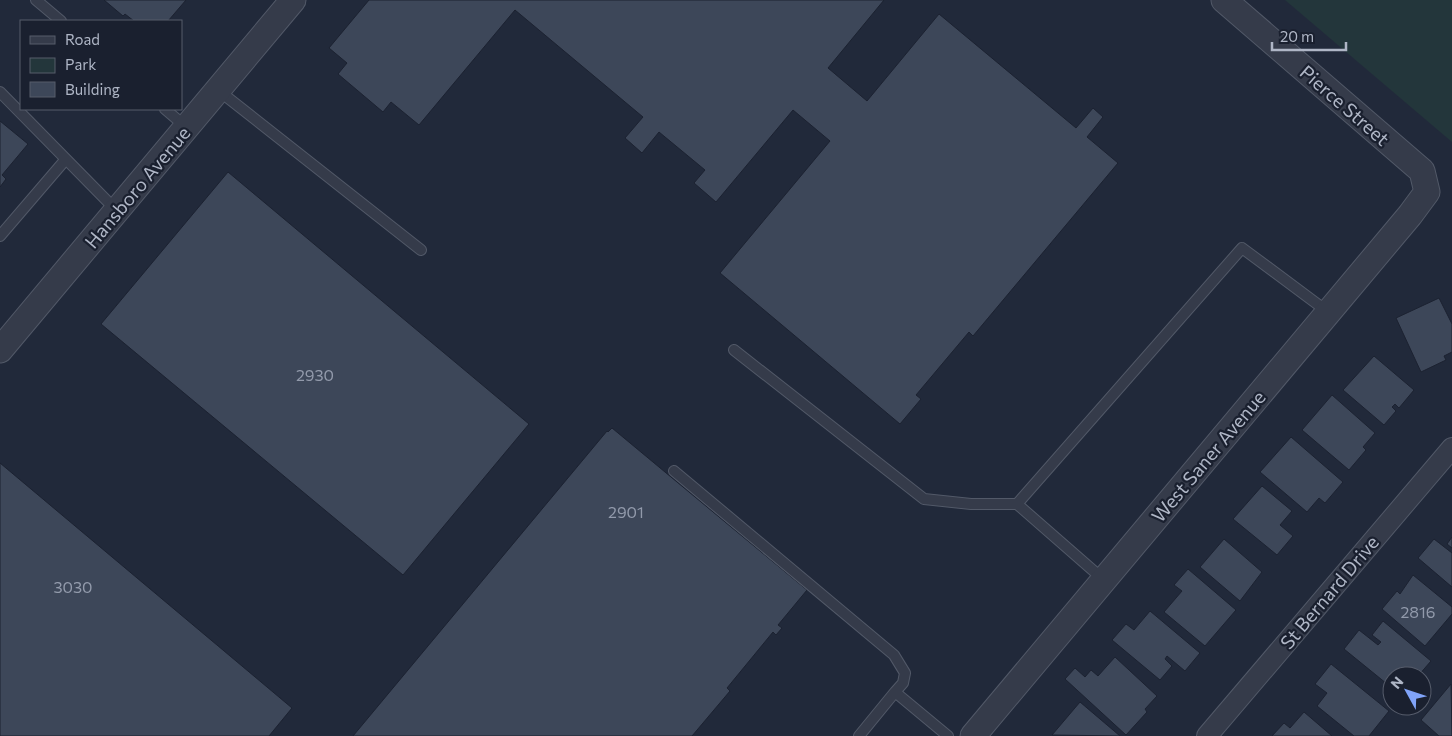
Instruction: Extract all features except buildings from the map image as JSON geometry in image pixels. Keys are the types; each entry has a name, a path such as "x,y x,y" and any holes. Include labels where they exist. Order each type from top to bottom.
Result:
{"street":[{"name":"Hansboro Avenue","path":"0,350 293,0"},
{"name":"Pierce Street","path":"1224,0 1422,171"},
{"name":"West Saner Avenue","path":"973,736 1329,312 1427,192 1422,171"},
{"name":"St Bernard Drive","path":"1206,736 1452,448"}],"lane":[{"path":"36,0 60,20"},
{"path":"218,90 421,250"},
{"path":"0,92 117,211"},
{"path":"165,110 187,128"},
{"path":"0,236 66,159"},
{"path":"1017,504 1242,248 1329,312"},
{"path":"734,350 924,499 971,504 1017,504 1104,580"},
{"path":"674,471 894,656 906,673 903,683 859,736"},
{"path":"895,692 948,736"}],"green space":[{"path":"1285,0 1452,0 1452,142"}]}
